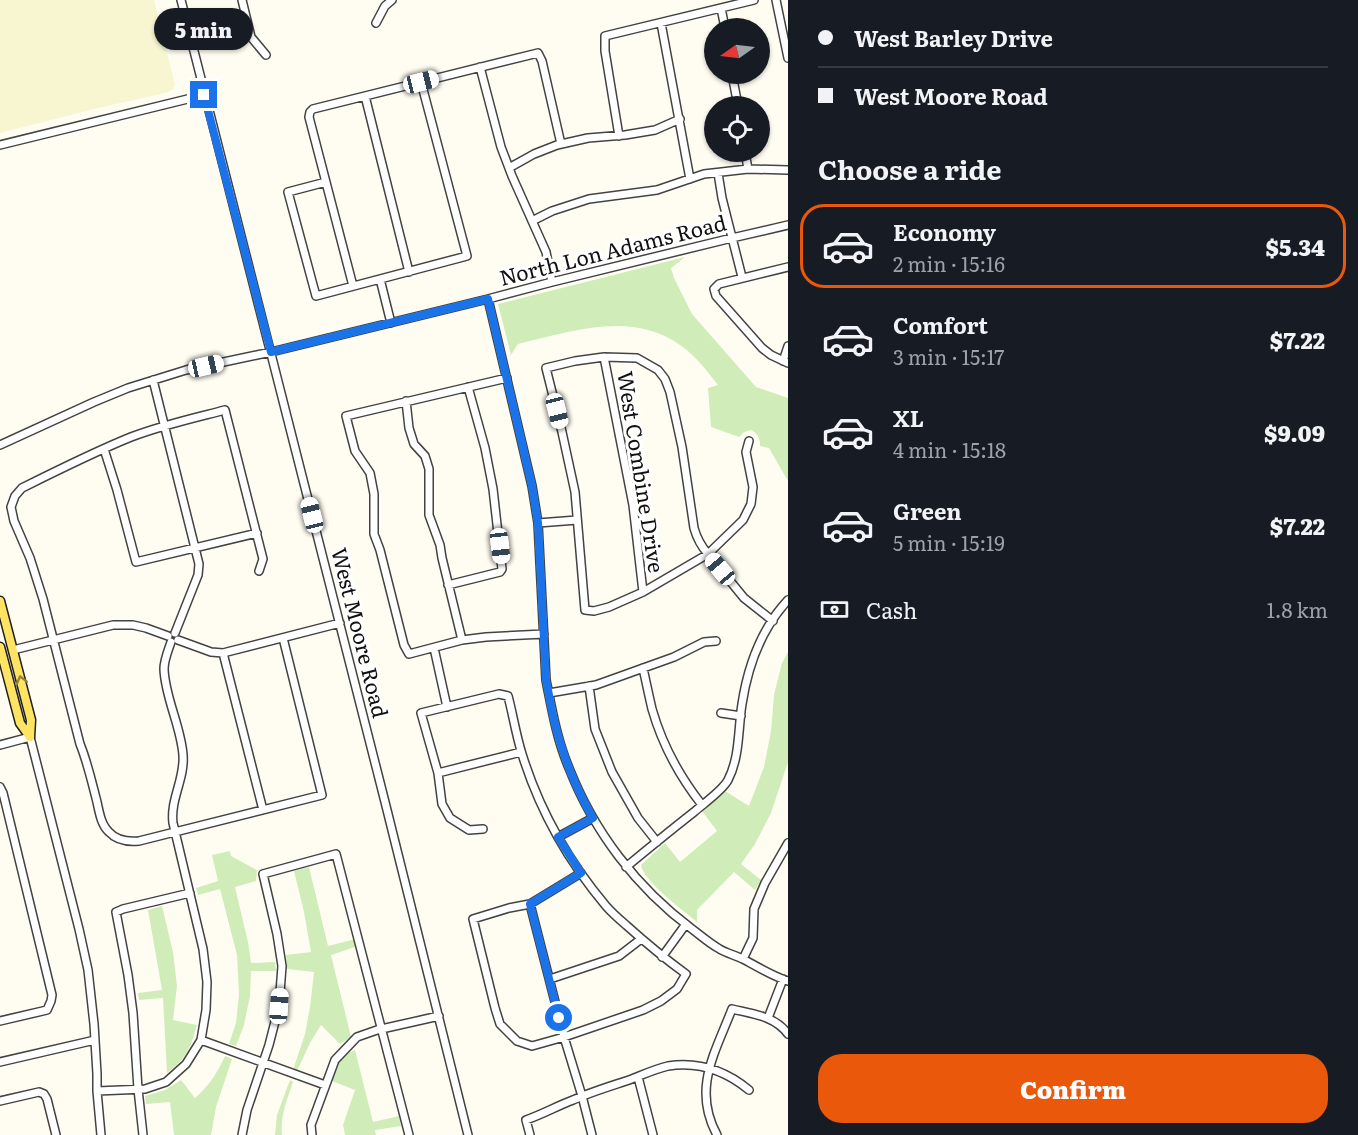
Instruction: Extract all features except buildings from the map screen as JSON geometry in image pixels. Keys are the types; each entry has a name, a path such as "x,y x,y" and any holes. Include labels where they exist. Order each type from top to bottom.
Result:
{"main road":[{"path":"0,601 31,720 30,737"},
{"path":"0,647 20,723 30,737"}],"street":[{"name":"West Moore Road","path":"180,0 340,623 468,1135"},
{"path":"242,0 251,37 266,55"},
{"path":"376,23 385,6 392,0"},
{"path":"619,136 605,51 605,36 754,0"},
{"path":"776,0 788,58"},
{"path":"721,8 723,18"},
{"path":"661,22 690,179"},
{"path":"353,286 309,117 310,112 314,109 538,53 542,61 561,144"},
{"path":"480,67 501,147 546,252 552,282"},
{"path":"326,182 288,192 316,296 467,256 421,82"},
{"path":"0,145 204,95"},
{"path":"365,96 409,272"},
{"path":"509,168 534,154 561,144 588,138 655,130 680,119"},
{"path":"747,162 748,169"},
{"path":"532,221 589,198 657,190 705,174 748,169 788,170"},
{"path":"718,173 742,277"},
{"name":"North Lon Adams Road","path":"0,445 128,388 186,370 271,352 788,225"},
{"path":"788,267 742,277 719,284 714,289 716,296 762,348 771,355 785,362 788,346"},
{"path":"380,279 391,323"},
{"path":"488,299 532,486 538,523 546,680 558,735 568,767 604,837 626,867 669,912 718,948 786,980 768,1018"},
{"path":"749,441 746,452 753,487 751,504 743,520 708,554 643,592 609,607 594,611 585,610 575,492 546,368 604,357 637,358 658,370 665,379 670,392 682,447 697,540 708,554 744,598 773,621"},
{"name":"West Combine Drive","path":"604,357 633,505 643,592"},
{"path":"507,378 346,416 355,451 370,473 374,494 374,534 404,645 409,654 462,640 544,634"},
{"path":"97,1091 145,1089 166,1082 186,1065 201,1040 206,1010 207,982 203,949 172,813 183,768 183,754 164,668 166,657 198,575 199,564 153,380"},
{"path":"448,585 500,572 502,569 493,489 485,448 468,387"},
{"path":"406,401 409,428 414,444 425,456 429,469 429,515 440,544 462,640"},
{"path":"258,571 263,559 225,410 165,425 133,436 22,488 15,496 11,507 14,521 30,558 54,639 102,823 109,833 127,842 139,841 321,795 283,638"},
{"path":"104,449 136,562 256,533"},
{"path":"538,523 578,520"},
{"path":"626,867 727,782 735,761 742,703 756,650 788,600"},
{"path":"13,650 113,625 133,625 146,627 211,652 223,653 340,623"},
{"path":"549,693 589,686 674,657 704,642 716,641"},
{"path":"434,648 447,707"},
{"path":"223,653 263,810"},
{"path":"643,668 653,711 669,755 702,805"},
{"path":"589,686 595,729 612,772 638,818 657,842"},
{"path":"483,830 469,830 450,818 442,804 438,773 421,713 499,694 508,696 521,752 538,798 558,837 581,873 607,907 662,957 686,974 677,989 652,1006 564,1038 532,1046 517,1041 500,1024 473,919 530,904 581,873"},
{"path":"721,713 741,716"},
{"path":"0,745 30,737 88,970 101,1135"},
{"path":"438,773 521,752"},
{"path":"0,788 52,996 47,1010 0,1021"},
{"path":"558,837 593,818"},
{"path":"743,959 753,938 754,909 765,883 788,843"},
{"path":"242,1135 247,1110 269,1045 279,1006 282,966 263,874 336,854 409,1135"},
{"path":"143,1135 134,1013 116,912 190,893"},
{"path":"530,904 564,1038 592,1135"},
{"path":"662,957 686,924"},
{"path":"550,980 619,956 641,939"},
{"path":"717,1135 709,1117 705,1092 710,1068 732,1009 768,1018 782,1026 788,1034"},
{"path":"312,1135 311,1125 335,1060 357,1037 439,1016"},
{"path":"0,1062 95,1040"},
{"path":"201,1040 325,1085"},
{"path":"530,1135 526,1120 582,1096 668,1066 710,1068 737,1080 749,1090"},
{"path":"638,1077 653,1135"},
{"path":"0,1101 39,1092 44,1094 56,1135"}],"green space":[{"path":"0,0 154,0 174,88 161,94 0,133"},
{"path":"685,257 671,268 692,314 756,387 788,398 788,481 769,448 760,446 758,436 751,430 739,437 711,427 708,388 718,385 691,354 661,334 641,328 600,327 518,344 511,355 498,304"},
{"path":"788,652 788,762 771,813 755,844 741,864 761,880 755,890 734,872 697,910 697,922 656,887 643,872 641,865 665,843 680,862 717,831 702,811 725,791 749,806 764,767 771,731 774,695 782,663"},
{"path":"230,851 231,856 257,870 256,881 235,887 251,963 275,962 276,971 251,971 250,996 244,1025 236,1046 229,1044 236,1023 239,995 237,955 220,889 198,895 196,888 218,881 212,855"},
{"path":"309,867 328,946 356,939 358,946 331,955 351,1037 340,1044 321,1025 297,1071 293,1070 305,1034 314,972 287,969 286,955 311,952 294,871"},
{"path":"162,906 173,952 177,986 173,1020 197,1025 187,1052 167,1073 163,998 139,1000 138,993 162,990 148,910"},
{"path":"355,1050 373,1122 399,1116 401,1126 375,1130 376,1135 345,1135 343,1125 355,1090 332,1081 342,1056"},
{"path":"225,1056 232,1059 216,1107 211,1135 174,1135 170,1102 146,1104 145,1096 165,1090 181,1080 195,1098 213,1078"},
{"path":"290,1080 293,1082 283,1115 282,1135 275,1135 277,1115"}],"route":[{"path":"204,95 271,352 488,299 532,486 538,523 546,680 550,704 568,767 593,818 558,837 581,873 530,904 559,1018"}]}
